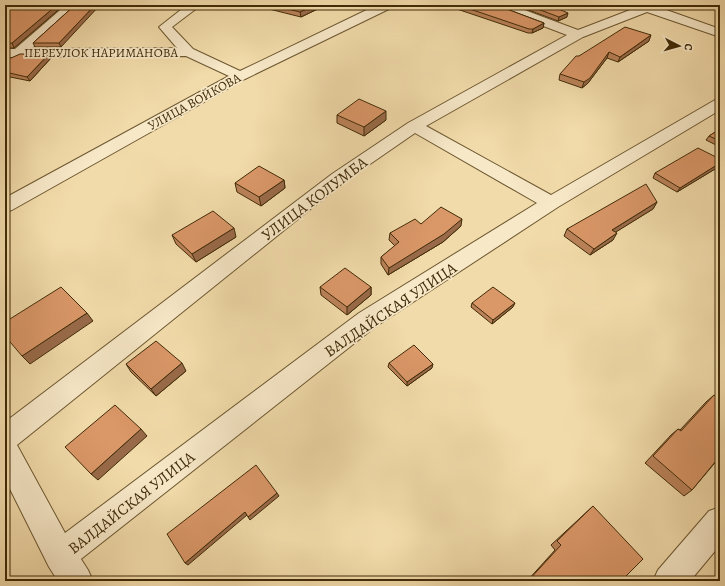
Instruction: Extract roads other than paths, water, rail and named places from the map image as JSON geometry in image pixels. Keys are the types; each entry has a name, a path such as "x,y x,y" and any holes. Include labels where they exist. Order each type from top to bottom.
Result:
{"street":[{"path":"5,63 20,53 73,5"},
{"path":"188,52 165,27 195,5"},
{"name":"УЛИЦА ВОЙКОВА","path":"5,206 240,76 387,5"},
{"path":"500,5 578,34"},
{"path":"651,6 720,33"},
{"name":"УЛИЦА КОЛУМБА","path":"5,438 338,178 414,126 578,34 651,6"},
{"name":"ПЕРЕУЛОК НАРИМАНОВА","path":"5,53 188,52 240,76"},
{"name":"ВАЛДАЙСКАЯ УЛИЦА","path":"60,556 368,320 551,203 720,103"},
{"path":"414,126 551,203"},
{"path":"5,450 60,556 77,581"},
{"path":"669,581 720,522"}]}
